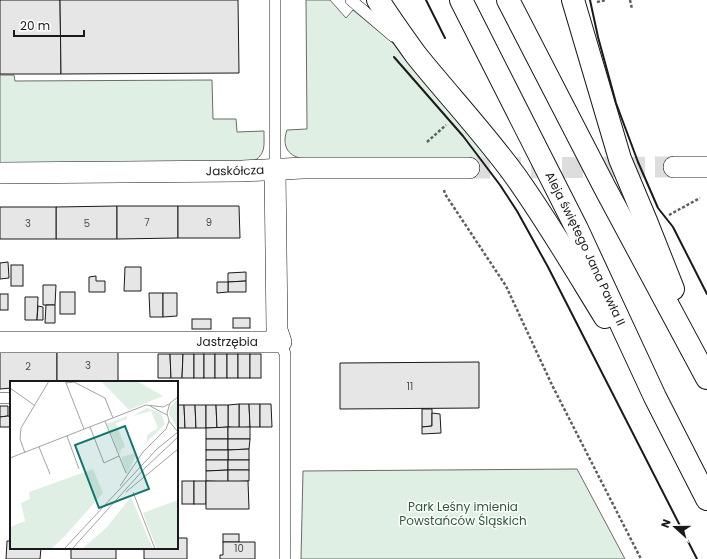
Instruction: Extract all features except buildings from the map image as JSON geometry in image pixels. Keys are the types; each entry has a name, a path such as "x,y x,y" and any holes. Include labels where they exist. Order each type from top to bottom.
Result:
{"main road":[{"path":"378,0 416,55 478,128 516,178 544,219 655,396"},
{"name":"Aleja świętego Jana Pawła II","path":"461,0 577,229 655,396 707,499"},
{"path":"508,0 605,188 705,374"},
{"path":"573,0 620,159 646,220 705,374"}],"street":[{"path":"674,167 707,167"},
{"name":"Jaskółcza","path":"0,173 242,172 303,168 469,168"},
{"path":"275,170 277,330 281,342"},
{"name":"Jastrzębia","path":"0,342 281,342"}],"lane":[{"path":"275,0 275,170"},
{"path":"351,0 416,55"},
{"path":"281,342 285,354 285,559"}],"path":[{"path":"630,0 632,9"},
{"path":"427,142 450,121"},
{"path":"444,189 445,194 506,286 552,384 641,559"},
{"path":"665,217 700,198"}],"green space":[{"path":"306,0 330,0 346,18 353,10 412,59 493,159 305,159 299,158 291,153 286,146 285,141 287,130 307,129"},
{"path":"0,75 14,75 15,81 212,80 213,119 236,119 237,132 264,131 263,151 259,158 249,164 0,165"},
{"name":"Park Leśny imienia Powstańców Śląskich","path":"577,469 625,559 301,559 303,471"}],"tunnel":[{"path":"469,168 674,167"}],"wall":[{"path":"426,0 445,38"},
{"path":"590,0 598,37 616,103 638,162 658,208 673,227 707,294"},
{"path":"394,57 463,136 500,185 517,211 548,267 697,559"}]}
